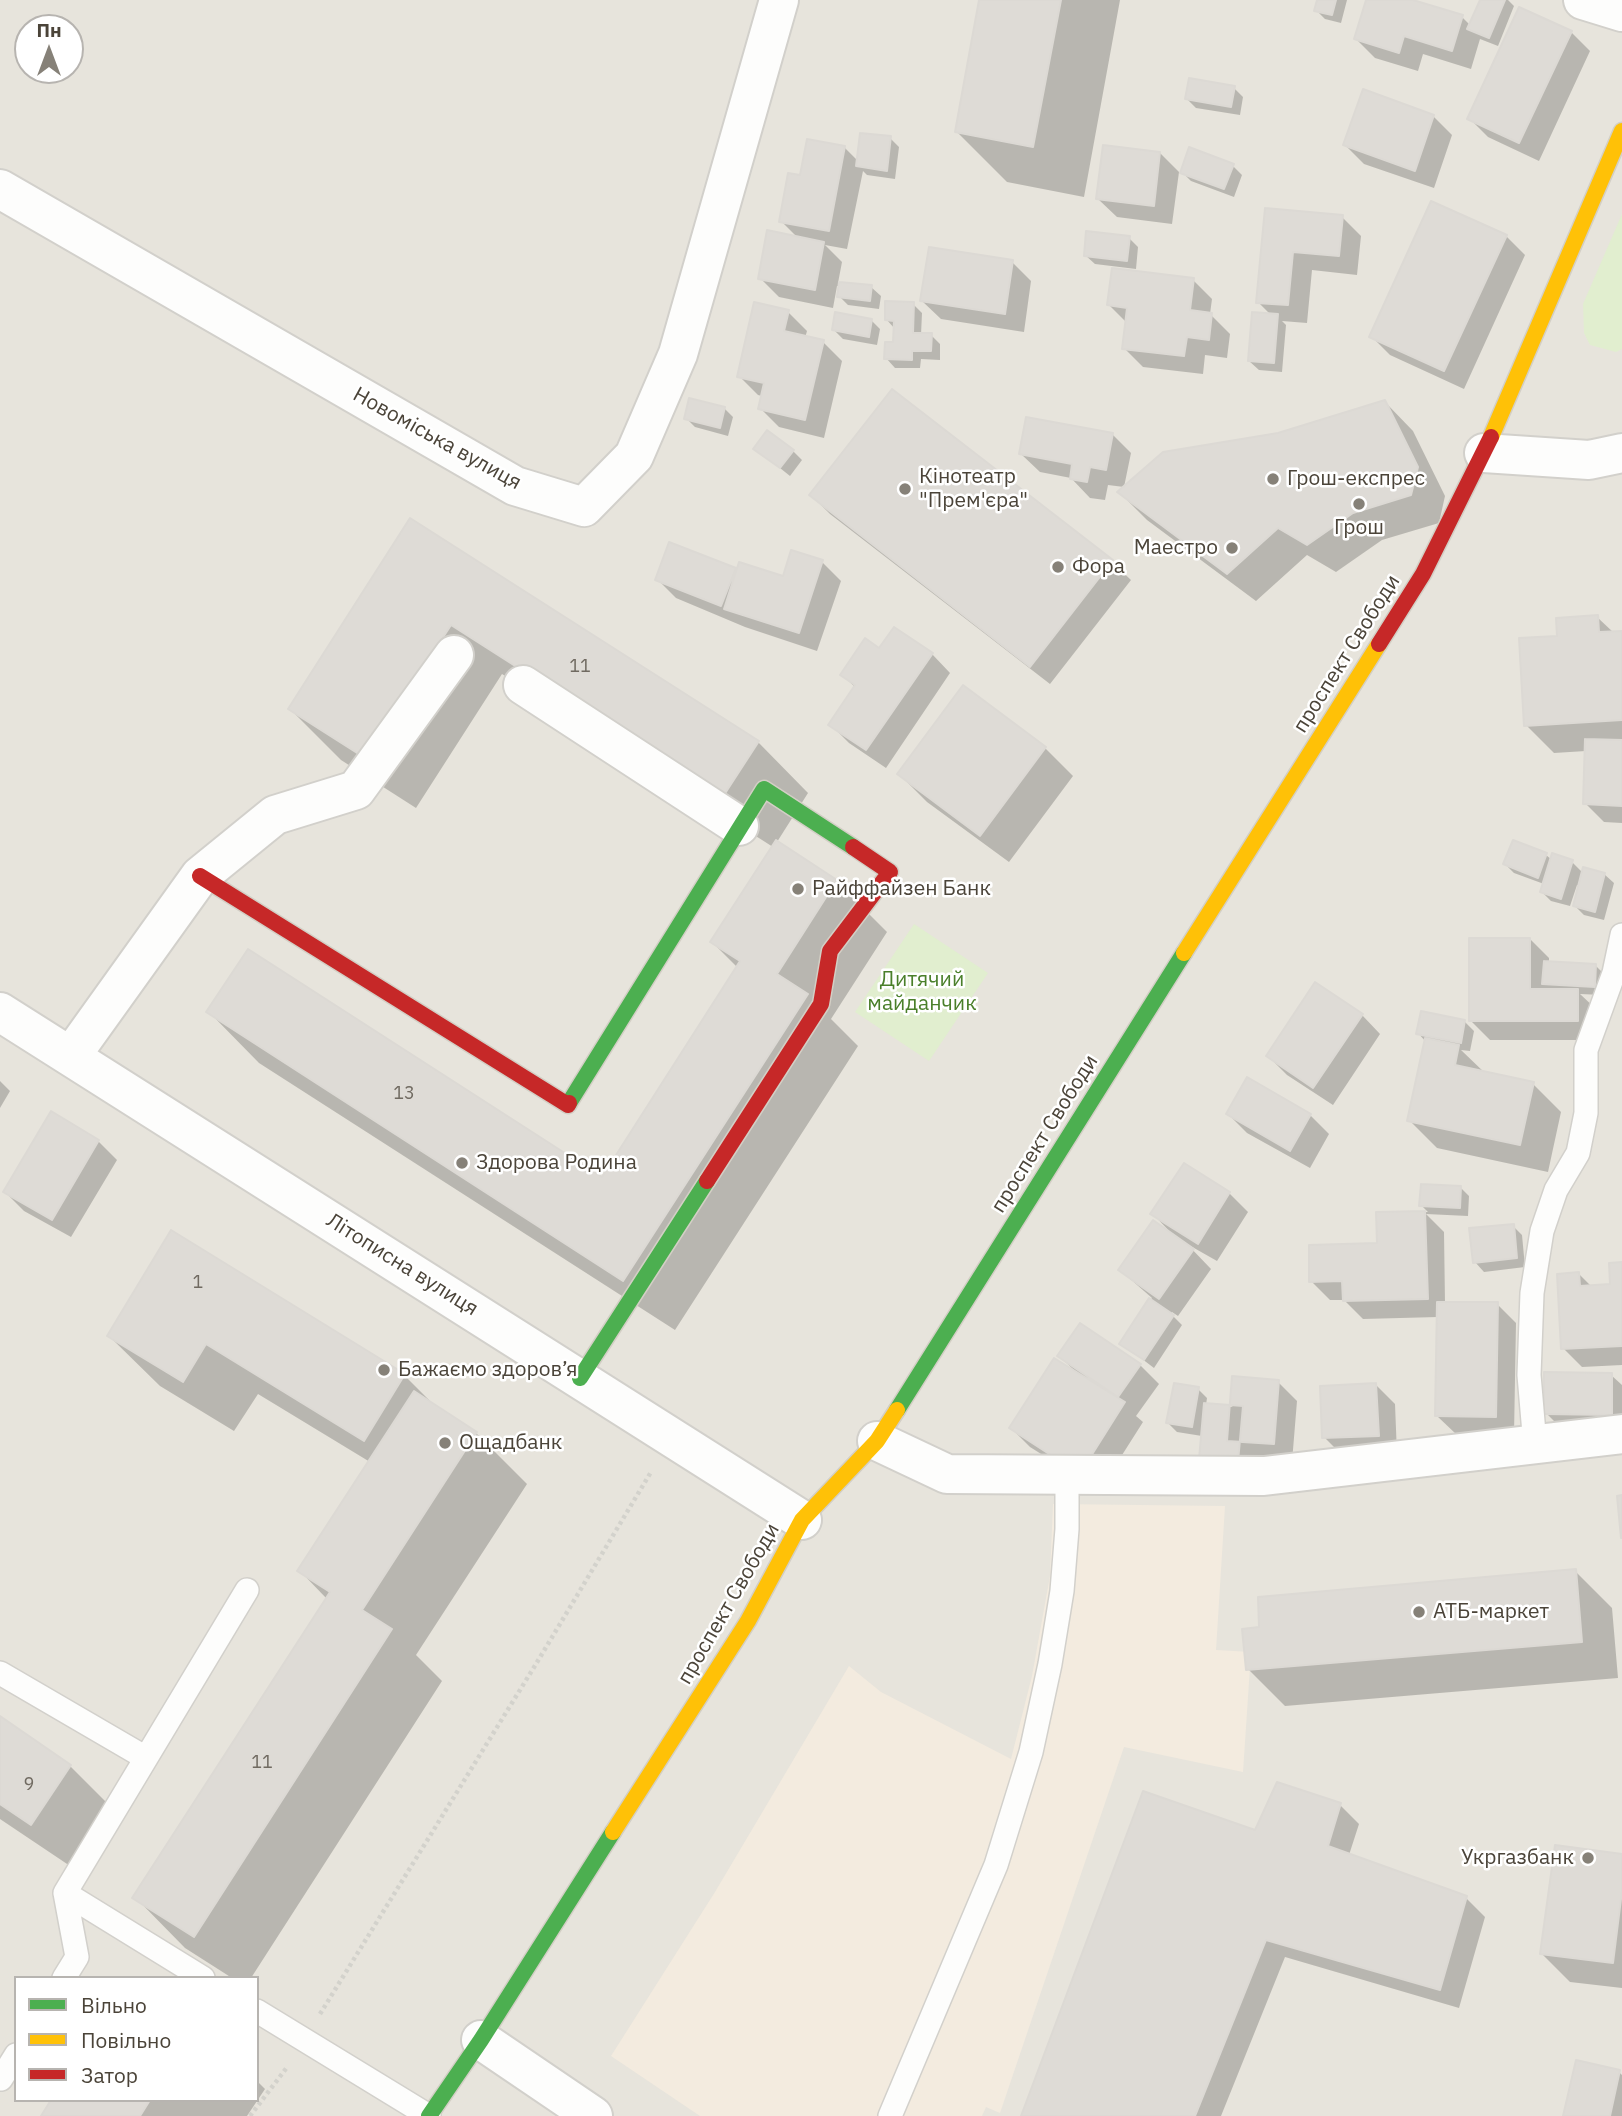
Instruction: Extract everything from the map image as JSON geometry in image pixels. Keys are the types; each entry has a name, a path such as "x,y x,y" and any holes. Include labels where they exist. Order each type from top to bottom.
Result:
{"main road":[{"name":"проспект Свободи","path":"429,2116 481,2040 748,1621 802,1520 877,1441 1423,574 1484,453 1622,131"},
{"path":"200,876 568,1105 764,789 890,872 830,951 821,1004 580,1378"}],"street":[{"name":"Новоміська вулиця","path":"0,189 514,486 584,507 634,456 678,354 779,0"},
{"path":"1583,0 1622,12"},
{"path":"1484,453 1588,460 1622,453"},
{"path":"71,1056 200,876 275,815 356,790 454,655"},
{"path":"523,685 739,826"},
{"name":"Літописна вулиця","path":"0,1012 802,1520"},
{"path":"877,1441 947,1474 1264,1476 1622,1434"},
{"path":"481,2040 593,2116"}],"lane":[{"path":"1535,1445 1529,1375 1532,1293 1542,1231 1556,1190 1578,1153 1586,1113 1586,1050 1614,973 1622,935"},
{"path":"890,2116 996,1866 1031,1752 1062,1591 1067,1529 1067,1474"},
{"path":"65,1976 77,1957 65,1893 247,1590"},
{"path":"0,1673 146,1758"},
{"path":"65,1893 200,1976"},
{"path":"259,2012 429,2116"},
{"path":"1,2079 14,2058"}],"path":[{"path":"250,2116 304,2040 536,1664 672,1436"}],"shaded area":[{"path":"0,0 1622,0 1622,2116 0,2116"},
{"path":"1053,1504 1225,1506 1216,1650 1251,1652 1243,1772 1124,1747 1000,2113 986,2107 982,2116 700,2116 611,2056 715,1892 849,1666 881,1692 1011,1759 1032,1676 1050,1576"}],"green space":[{"path":"1622,214 1622,349 1616,352 1590,345 1584,333 1583,304"},
{"name":"Дитячий майданчик","path":"914,924 988,973 929,1061 855,1012"}],"building":[{"path":"979,0 1061,0 1033,147 955,132"},
{"path":"1317,0 1336,0 1332,15 1314,11"},
{"path":"1366,0 1413,0 1463,15 1452,51 1404,36 1399,53 1354,39"},
{"path":"1480,0 1505,0 1489,38 1467,29"},
{"path":"1519,7 1572,31 1519,143 1467,119"},
{"path":"1189,78 1235,86 1231,107 1185,99"},
{"path":"1363,89 1434,115 1415,171 1343,145"},
{"path":"860,133 891,136 887,171 856,166"},
{"path":"807,139 845,146 829,231 779,222 788,173 800,175"},
{"path":"1103,145 1160,152 1154,206 1096,199"},
{"path":"1189,147 1234,164 1224,189 1180,173"},
{"path":"1431,201 1507,235 1444,371 1369,337"},
{"path":"1265,208 1343,215 1339,256 1293,252 1288,305 1256,303"},
{"path":"767,230 824,242 815,290 758,279"},
{"path":"1086,231 1130,236 1127,261 1084,256"},
{"path":"929,247 1013,260 1005,314 920,301"},
{"path":"1112,268 1194,278 1190,310 1212,313 1209,340 1187,337 1184,356 1122,349 1127,308 1107,305"},
{"path":"839,282 872,285 870,301 837,297"},
{"path":"885,301 914,302 913,333 932,333 931,351 912,351 912,360 884,359 885,342 893,342 894,321 885,320"},
{"path":"754,302 789,310 784,331 824,340 805,420 758,409 764,383 737,377"},
{"path":"835,312 872,319 869,337 832,330"},
{"path":"1252,312 1278,314 1274,363 1248,361"},
{"path":"892,389 1113,560 1030,667 809,495"},
{"path":"689,398 725,407 720,428 684,419"},
{"name":"Грош-експрес","path":"1385,400 1418,467 1411,495 1353,513 1307,545 1278,528 1227,574 1117,492 1163,452 1278,433"},
{"path":"1026,417 1113,433 1106,470 1090,467 1087,482 1070,479 1072,464 1019,454"},
{"path":"767,430 794,450 780,468 753,449"},
{"path":"410,518 759,741 722,798 451,625 365,758 288,709"},
{"path":"669,542 736,568 721,606 655,580"},
{"path":"791,550 823,560 799,633 724,609 739,562 783,576"},
{"path":"1598,615 1599,632 1622,631 1622,720 1524,726 1519,638 1557,636 1556,618"},
{"path":"894,627 933,653 866,750 828,725 855,685 840,675 865,638 879,648"},
{"path":"963,685 1046,747 980,836 897,774"},
{"path":"1585,739 1622,740 1622,806 1583,804"},
{"path":"776,840 837,880 777,974 808,994 623,1281 206,1012 248,949 602,1177 740,961 710,942"},
{"path":"1513,840 1547,853 1538,878 1503,864"},
{"path":"1552,853 1573,860 1561,899 1540,892"},
{"path":"1583,867 1605,873 1595,912 1573,906"},
{"path":"1469,938 1530,938 1530,989 1578,989 1578,1021 1469,1021"},
{"path":"1544,961 1596,964 1595,987 1542,984"},
{"path":"1315,982 1363,1014 1313,1088 1266,1056"},
{"path":"1421,1011 1465,1020 1461,1043 1416,1034"},
{"path":"1425,1038 1459,1045 1455,1065 1534,1082 1520,1145 1407,1121"},
{"path":"1247,1077 1311,1114 1290,1151 1226,1114"},
{"path":"51,1111 99,1140 52,1220 3,1192"},
{"path":"1184,1163 1230,1192 1198,1244 1150,1214"},
{"path":"1421,1184 1461,1186 1460,1208 1419,1206"},
{"path":"1425,1211 1428,1299 1343,1301 1342,1281 1309,1282 1309,1245 1377,1243 1376,1212"},
{"path":"1153,1220 1194,1249 1159,1299 1118,1270"},
{"path":"1514,1224 1517,1258 1473,1263 1469,1228"},
{"path":"171,1230 405,1374 364,1441 206,1344 183,1382 107,1336"},
{"path":"1622,1262 1622,1346 1561,1349 1557,1274 1579,1272 1580,1286 1610,1284 1609,1263"},
{"path":"1149,1298 1174,1315 1144,1360 1119,1344"},
{"path":"1437,1302 1498,1302 1496,1417 1435,1416"},
{"path":"1080,1323 1141,1364 1118,1397 1057,1356"},
{"path":"1054,1358 1125,1402 1091,1456 1060,1461 1009,1428"},
{"path":"1544,1372 1612,1373 1612,1415 1544,1414"},
{"path":"1232,1376 1279,1380 1274,1444 1227,1441"},
{"path":"1174,1383 1199,1387 1192,1427 1166,1423"},
{"path":"1376,1383 1379,1436 1322,1438 1320,1386"},
{"path":"414,1391 477,1432 362,1610 392,1629 194,1937 132,1898 330,1592 297,1571"},
{"path":"1204,1403 1243,1406 1238,1462 1199,1459"},
{"path":"1622,1495 1622,1538 1621,1538 1617,1496"},
{"name":"АТБ-маркет","path":"1576,1569 1582,1642 1246,1670 1242,1629 1259,1627 1258,1597"},
{"path":"0,1716 71,1765 31,1825 0,1804"},
{"path":"1277,1782 1341,1803 1328,1846 1467,1896 1440,1990 1266,1940 1195,2116 1021,2116 1143,1791 1255,1830"},
{"path":"1555,1845 1622,1854 1622,1891 1613,1963 1540,1954"},
{"path":"1576,2060 1620,2070 1610,2116 1563,2116"},
{"path":"50,2102 149,2102 140,2116 41,2116"}],"traffic: fast":[{"path":"569,1103 764,789 853,847"},
{"path":"897,1410 1184,953"},
{"path":"580,1378 707,1181"},
{"path":"429,2116 481,2040 613,1832"}],"traffic: slow":[{"path":"1491,437 1622,131"},
{"path":"1184,953 1379,644"},
{"path":"613,1832 748,1621 802,1520 877,1441 897,1410"}],"traffic: jam":[{"path":"1379,644 1423,574 1491,437"},
{"path":"707,1181 821,1004 830,951 890,872 853,847"},
{"path":"200,876 568,1105 569,1103"}],"place":[{"name":"Грош-експрес","path":"1273,479"},
{"name":"Кінотеатр \"Прем'єра\"","path":"905,489"},
{"name":"Грош","path":"1359,504"},
{"name":"Маестро","path":"1232,548"},
{"name":"Фора","path":"1058,567"},
{"name":"Райффайзен Банк","path":"798,889"},
{"name":"Здорова Родина","path":"462,1163"},
{"name":"Бажаємо здоров’я","path":"384,1370"},
{"name":"Ощадбанк","path":"445,1443"},
{"name":"АТБ-маркет","path":"1419,1612"},
{"name":"Укргазбанк","path":"1588,1858"}]}
